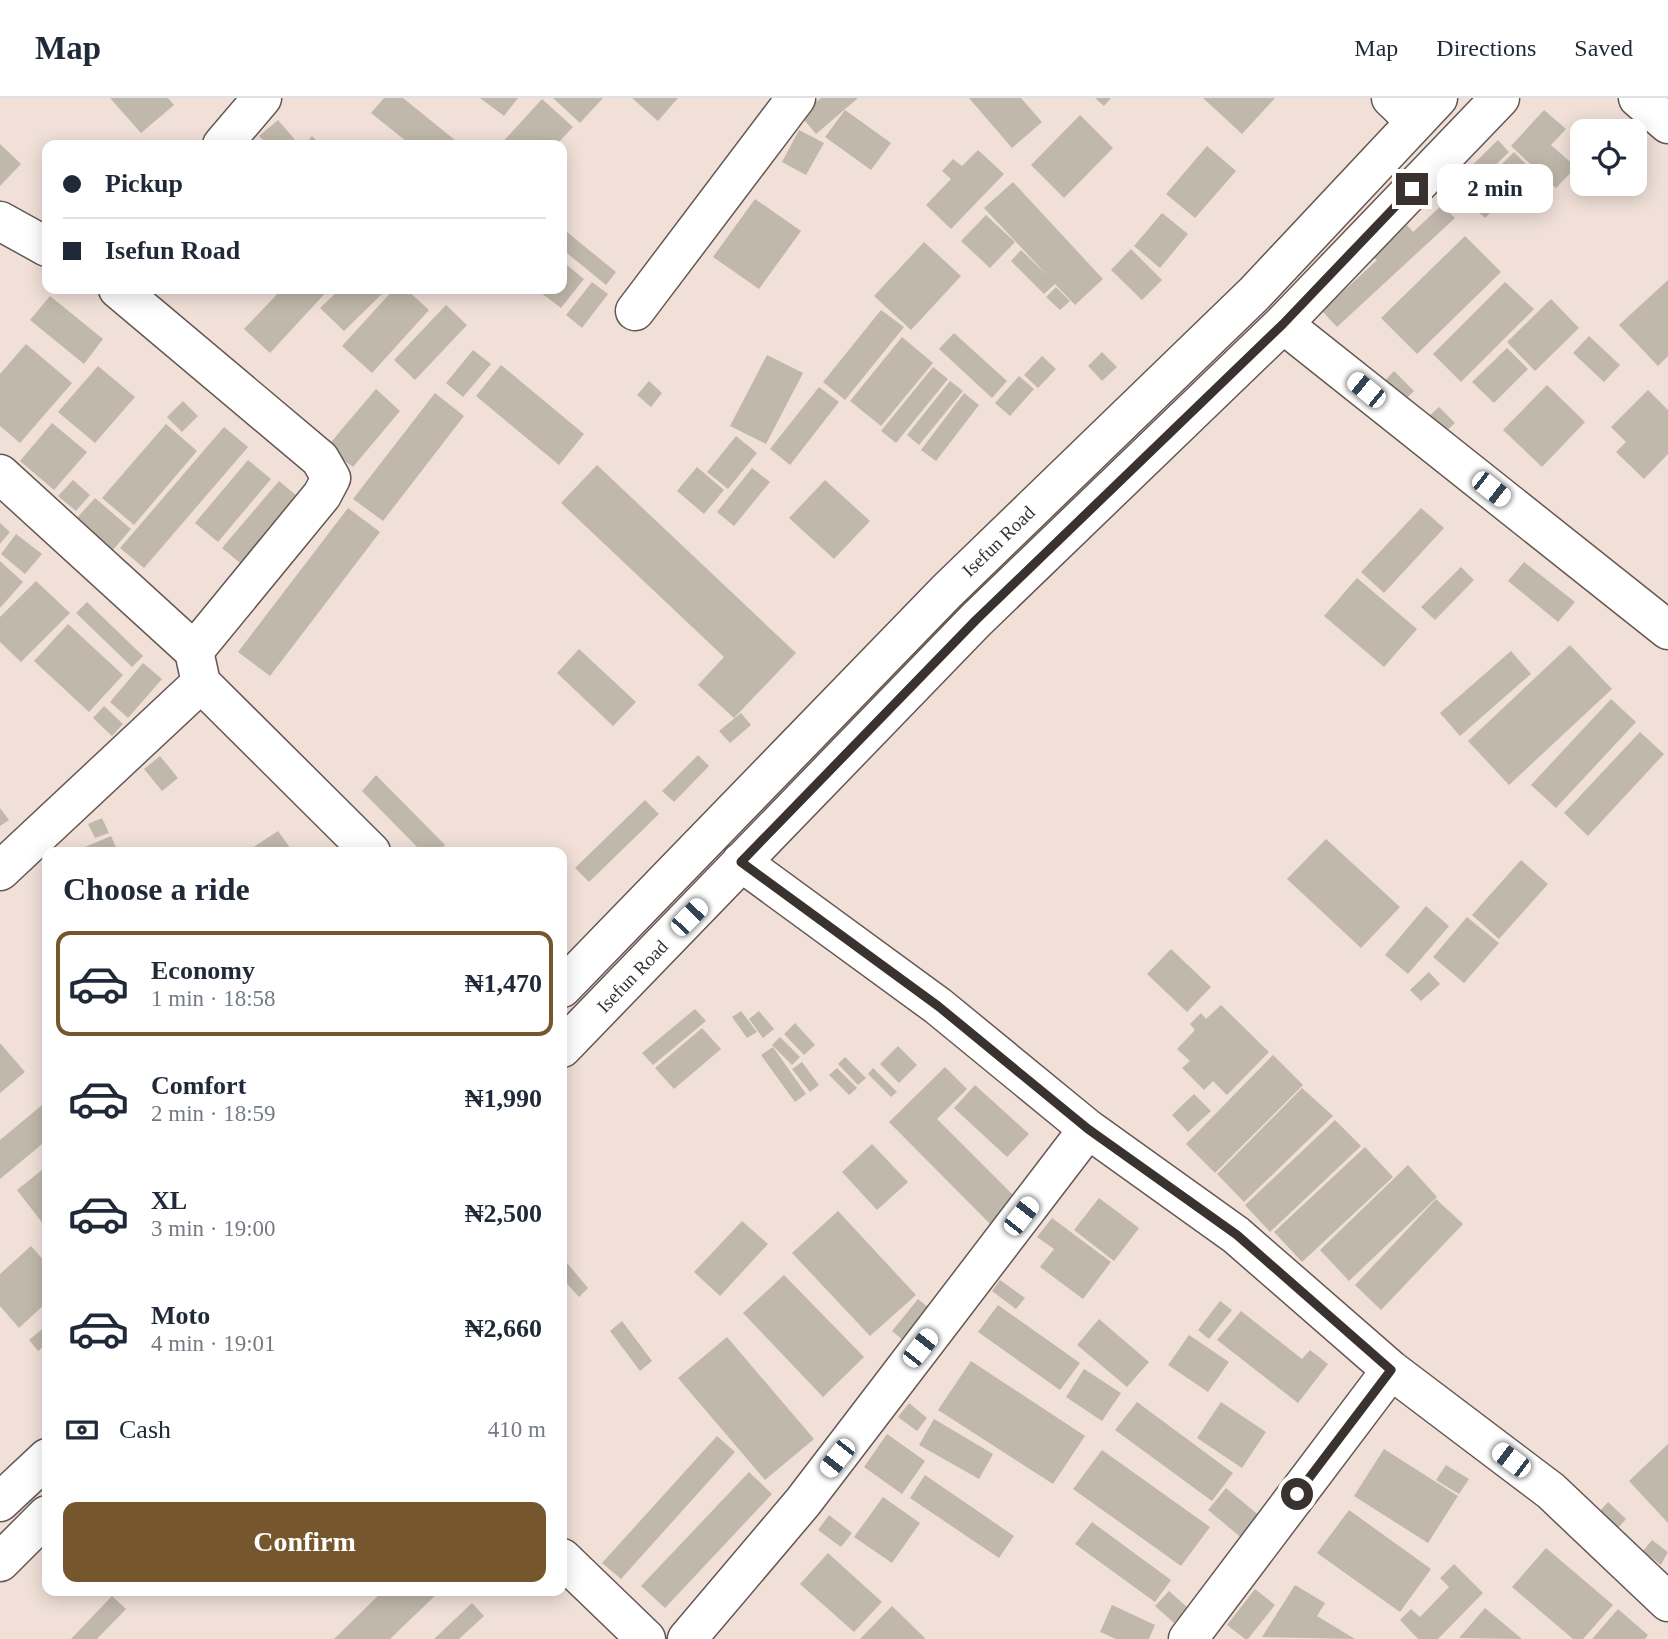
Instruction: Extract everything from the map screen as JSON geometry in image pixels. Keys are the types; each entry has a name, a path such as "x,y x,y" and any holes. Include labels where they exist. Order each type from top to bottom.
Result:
{"street":[{"path":"226,140 262,98"},
{"path":"635,311 796,98"},
{"name":"Isefun Road","path":"567,1043 976,620 1283,324 1500,98"},
{"path":"1638,98 1668,124"},
{"name":"Isefun Road","path":"567,983 947,591 1254,294 1414,106"},
{"path":"0,221 42,244"},
{"path":"0,871 198,667 323,495 331,478 320,459 124,294"},
{"path":"1283,324 1668,630"},
{"path":"0,474 198,667 367,847"},
{"path":"741,862 938,1006 1088,1129 1237,1235 1391,1370 1551,1491 1668,1602"},
{"path":"687,1639 803,1502 1088,1129"},
{"path":"1188,1639 1391,1370"},
{"path":"0,1502 42,1463"},
{"path":"0,1562 42,1520"},
{"path":"567,1563 646,1639"}],"building":[{"path":"110,98 168,98 174,105 141,133"},
{"path":"384,98 403,98 455,140 405,140 371,113"},
{"path":"480,98 518,98 504,116"},
{"path":"553,98 603,98 580,123"},
{"path":"632,98 678,98 658,121"},
{"path":"821,98 858,98 816,134 800,115"},
{"path":"969,98 1021,98 1042,122 1012,148"},
{"path":"1095,98 1111,98 1104,106"},
{"path":"1203,98 1275,98 1242,134"},
{"path":"542,99 573,127 561,140 505,140"},
{"path":"845,110 891,143 871,170 825,137"},
{"path":"1544,110 1566,129 1551,145 1570,162 1570,173 1556,188 1511,146"},
{"path":"1080,115 1113,148 1064,198 1031,165"},
{"path":"278,120 295,140 263,140 259,136"},
{"path":"799,130 824,143 806,175 782,162"},
{"path":"1498,140 1509,152 1464,195 1453,184"},
{"path":"0,144 21,164 0,186"},
{"path":"1207,146 1236,171 1195,218 1166,194"},
{"path":"978,150 1004,174 951,229 926,205 951,179 942,171 953,159 962,166"},
{"path":"1514,152 1533,171 1485,218 1466,200"},
{"path":"1013,182 1103,279 1075,305 1055,284 1044,294 1011,261 1021,250 1048,276 984,208"},
{"path":"755,199 801,231 759,289 713,257"},
{"path":"1442,205 1455,218 1337,327 1322,311 1377,260 1373,257 1407,225 1413,232"},
{"path":"1162,213 1188,234 1160,268 1134,246"},
{"path":"986,215 1015,242 990,268 961,241"},
{"path":"567,232 616,272 606,285 567,253"},
{"path":"1465,236 1501,272 1417,354 1381,318"},
{"path":"924,242 961,276 911,330 874,296"},
{"path":"1131,249 1162,280 1142,300 1111,270"},
{"path":"567,265 584,279 561,308 543,294 567,294"},
{"path":"1668,280 1668,356 1658,366 1619,325"},
{"path":"592,282 608,294 582,328 566,315"},
{"path":"1505,282 1534,309 1461,382 1433,354"},
{"path":"1056,287 1070,301 1060,310 1046,297"},
{"path":"277,294 324,294 270,353 244,329"},
{"path":"335,294 382,294 344,331 320,308"},
{"path":"389,294 411,294 429,310 372,373 342,346"},
{"path":"50,296 103,339 84,364 30,320"},
{"path":"1551,299 1579,328 1535,371 1507,342"},
{"path":"446,305 467,325 415,380 394,360"},
{"path":"881,310 904,327 845,400 823,382"},
{"path":"954,333 1007,381 992,398 939,349"},
{"path":"1589,336 1620,365 1604,382 1573,353"},
{"path":"902,337 933,363 881,426 850,401"},
{"path":"26,344 72,383 20,443 0,426 0,374"},
{"path":"1507,348 1528,369 1494,403 1472,382"},
{"path":"473,350 491,364 463,397 446,383"},
{"path":"1102,352 1117,367 1102,381 1088,366"},
{"path":"767,355 803,373 766,444 730,426"},
{"path":"1042,356 1056,369 1038,388 1024,375"},
{"path":"501,365 584,434 559,465 476,396"},
{"path":"98,366 135,397 95,443 58,412"},
{"path":"933,367 948,379 896,443 881,431"},
{"path":"1394,371 1414,391 1395,409 1376,390"},
{"path":"1019,376 1034,389 1010,416 995,403"},
{"path":"649,381 662,393 651,407 637,395"},
{"path":"950,381 963,391 919,445 907,435"},
{"path":"1547,385 1585,422 1542,467 1503,430"},
{"path":"819,387 839,402 790,465 770,449"},
{"path":"376,389 400,411 353,467 326,448"},
{"path":"1648,390 1668,410 1668,454 1644,479 1616,452 1626,442 1611,427"},
{"path":"435,393 464,416 383,521 353,499"},
{"path":"964,393 979,405 936,461 921,450"},
{"path":"183,401 198,416 182,432 167,417"},
{"path":"1439,407 1455,423 1443,434 1427,418"},
{"path":"52,423 87,452 54,490 20,461"},
{"path":"166,424 197,451 134,525 102,498"},
{"path":"224,427 248,447 144,568 120,548"},
{"path":"736,436 757,453 728,489 707,472"},
{"path":"248,460 271,479 218,542 195,523"},
{"path":"597,465 796,653 734,718 698,685 724,657 561,503"},
{"path":"697,467 724,490 704,514 677,491"},
{"path":"752,468 770,482 734,526 717,512"},
{"path":"73,480 90,495 76,511 58,496"},
{"path":"825,480 870,521 834,559 789,518"},
{"path":"279,481 303,501 245,567 222,548"},
{"path":"95,498 131,529 112,551 76,519"},
{"path":"348,508 380,532 270,676 238,652"},
{"path":"1421,508 1444,528 1384,593 1361,572"},
{"path":"0,523 10,532 0,544"},
{"path":"16,534 42,554 25,574 1,554"},
{"path":"0,561 23,582 0,608"},
{"path":"1524,562 1575,602 1558,622 1508,581"},
{"path":"1461,567 1474,580 1435,620 1421,607"},
{"path":"1357,578 1417,629 1384,667 1324,616"},
{"path":"36,581 70,613 21,662 0,642 0,617"},
{"path":"87,602 143,656 132,667 76,613"},
{"path":"68,624 123,675 89,712 34,661"},
{"path":"1570,645 1612,689 1509,785 1468,741"},
{"path":"579,649 636,702 613,726 557,673"},
{"path":"1511,651 1531,674 1460,736 1440,713"},
{"path":"143,663 162,679 128,718 110,702"},
{"path":"1611,699 1636,722 1556,808 1531,785"},
{"path":"104,706 123,724 112,736 93,718"},
{"path":"741,713 751,725 730,743 719,731"},
{"path":"1640,732 1664,754 1588,836 1564,813"},
{"path":"698,755 709,766 674,802 662,791"},
{"path":"160,756 178,778 162,791 144,769"},
{"path":"376,775 445,845 417,847 362,791"},
{"path":"645,800 659,814 589,882 575,868"},
{"path":"0,808 9,820 0,826"},
{"path":"102,818 109,833 95,838 88,824"},
{"path":"278,831 289,847 254,847"},
{"path":"111,836 116,847 85,847"},
{"path":"1326,839 1400,907 1361,948 1287,879"},
{"path":"1521,860 1548,884 1499,939 1472,915"},
{"path":"1426,906 1449,926 1408,974 1385,955"},
{"path":"1467,917 1499,943 1464,983 1433,957"},
{"path":"1171,949 1211,987 1187,1012 1147,974"},
{"path":"1429,972 1440,984 1421,1001 1410,990"},
{"path":"1221,1005 1269,1052 1227,1095 1213,1081 1204,1090 1182,1068 1190,1061 1177,1049 1195,1030 1190,1024 1201,1013 1206,1019"},
{"path":"695,1009 706,1021 653,1065 642,1053"},
{"path":"741,1011 757,1032 747,1038 732,1017"},
{"path":"759,1011 774,1029 763,1038 749,1019"},
{"path":"795,1023 815,1045 804,1055 784,1034"},
{"path":"702,1028 721,1049 674,1089 655,1068"},
{"path":"780,1037 800,1057 792,1065 772,1045"},
{"path":"0,1043 25,1072 0,1093"},
{"path":"898,1046 917,1065 899,1083 880,1064"},
{"path":"773,1047 806,1094 795,1102 761,1055"},
{"path":"1273,1055 1303,1085 1215,1173 1186,1144"},
{"path":"845,1057 866,1078 858,1085 838,1064"},
{"path":"802,1062 819,1085 810,1092 792,1069"},
{"path":"945,1067 967,1089 937,1119 1023,1205 997,1231 889,1122"},
{"path":"837,1068 857,1088 849,1095 829,1075"},
{"path":"873,1068 897,1092 891,1097 868,1074"},
{"path":"975,1085 1029,1134 1007,1157 954,1108"},
{"path":"1302,1088 1333,1116 1244,1202 1217,1174"},
{"path":"1194,1094 1211,1111 1188,1132 1172,1115"},
{"path":"42,1105 42,1144 0,1179 0,1140"},
{"path":"1335,1120 1361,1146 1270,1232 1245,1205"},
{"path":"872,1144 908,1182 877,1210 842,1172"},
{"path":"1365,1147 1393,1177 1302,1262 1274,1232"},
{"path":"1408,1165 1437,1197 1349,1281 1320,1250"},
{"path":"42,1170 42,1222 17,1190"},
{"path":"1099,1198 1139,1228 1114,1261 1074,1230"},
{"path":"1436,1199 1463,1224 1381,1310 1355,1285"},
{"path":"838,1211 916,1295 870,1336 792,1253"},
{"path":"1052,1218 1111,1262 1083,1299 1040,1267 1054,1249 1037,1237"},
{"path":"742,1221 768,1244 720,1296 694,1272"},
{"path":"31,1246 42,1258 42,1307 19,1328 0,1306 0,1274"},
{"path":"567,1263 588,1288 579,1297 567,1284"},
{"path":"784,1275 864,1357 823,1397 743,1313"},
{"path":"1000,1280 1025,1298 1016,1309 992,1291"},
{"path":"918,1299 935,1313 909,1345 892,1331"},
{"path":"1220,1301 1232,1310 1209,1339 1198,1330"},
{"path":"998,1305 1080,1363 1060,1390 978,1332"},
{"path":"1241,1311 1302,1359 1310,1350 1328,1364 1298,1403 1217,1340"},
{"path":"1099,1319 1149,1362 1127,1387 1077,1345"},
{"path":"622,1321 652,1361 640,1371 610,1331"},
{"path":"42,1329 42,1348 38,1351 29,1340"},
{"path":"1189,1335 1229,1362 1208,1392 1168,1365"},
{"path":"727,1337 814,1439 765,1480 678,1378"},
{"path":"971,1361 1085,1436 1053,1484 938,1410"},
{"path":"1084,1369 1121,1393 1102,1421 1066,1397"},
{"path":"1137,1402 1233,1473 1212,1501 1115,1430"},
{"path":"1221,1402 1266,1432 1242,1468 1197,1438"},
{"path":"909,1403 927,1418 917,1431 898,1417"},
{"path":"934,1419 993,1454 979,1479 919,1445"},
{"path":"887,1434 925,1461 902,1494 864,1467"},
{"path":"717,1436 735,1452 621,1579 602,1563"},
{"path":"1668,1444 1668,1523 1629,1481"},
{"path":"1384,1449 1458,1496 1428,1543 1354,1496"},
{"path":"1102,1450 1210,1527 1181,1566 1073,1489"},
{"path":"1446,1465 1469,1479 1459,1494 1436,1480"},
{"path":"749,1472 772,1494 665,1608 641,1586"},
{"path":"925,1475 1014,1536 999,1558 910,1498"},
{"path":"1226,1488 1261,1517 1243,1539 1208,1510"},
{"path":"883,1497 920,1523 892,1563 854,1537"},
{"path":"1608,1502 1626,1519 1618,1528 1600,1511"},
{"path":"1349,1510 1431,1569 1400,1612 1317,1553"},
{"path":"829,1515 852,1533 841,1547 818,1530"},
{"path":"1092,1522 1171,1580 1155,1602 1075,1544"},
{"path":"1652,1540 1668,1552 1661,1565 1643,1551"},
{"path":"1546,1548 1613,1605 1583,1639 1573,1639 1512,1587"},
{"path":"828,1553 882,1602 854,1632 800,1584"},
{"path":"1454,1564 1483,1593 1438,1639 1418,1639 1400,1620 1411,1609 1420,1617 1449,1587 1440,1578"},
{"path":"1295,1585 1325,1603 1317,1616 1355,1639 1262,1637"},
{"path":"1255,1589 1275,1605 1248,1639 1245,1639 1227,1625"},
{"path":"1169,1591 1188,1608 1174,1623 1155,1606"},
{"path":"112,1596 126,1609 97,1639 71,1639"},
{"path":"378,1596 435,1596 390,1639 334,1639"},
{"path":"472,1603 484,1616 459,1639 434,1639"},
{"path":"1112,1605 1155,1625 1149,1639 1116,1639 1100,1632"},
{"path":"892,1606 925,1638 860,1639"},
{"path":"1485,1608 1522,1639 1459,1638"},
{"path":"1618,1609 1648,1635 1645,1639 1592,1639"}],"route":[{"path":"1297,1494 1391,1370 1237,1235 1088,1129 938,1006 741,862 976,620 1283,324 1412,189"}]}
